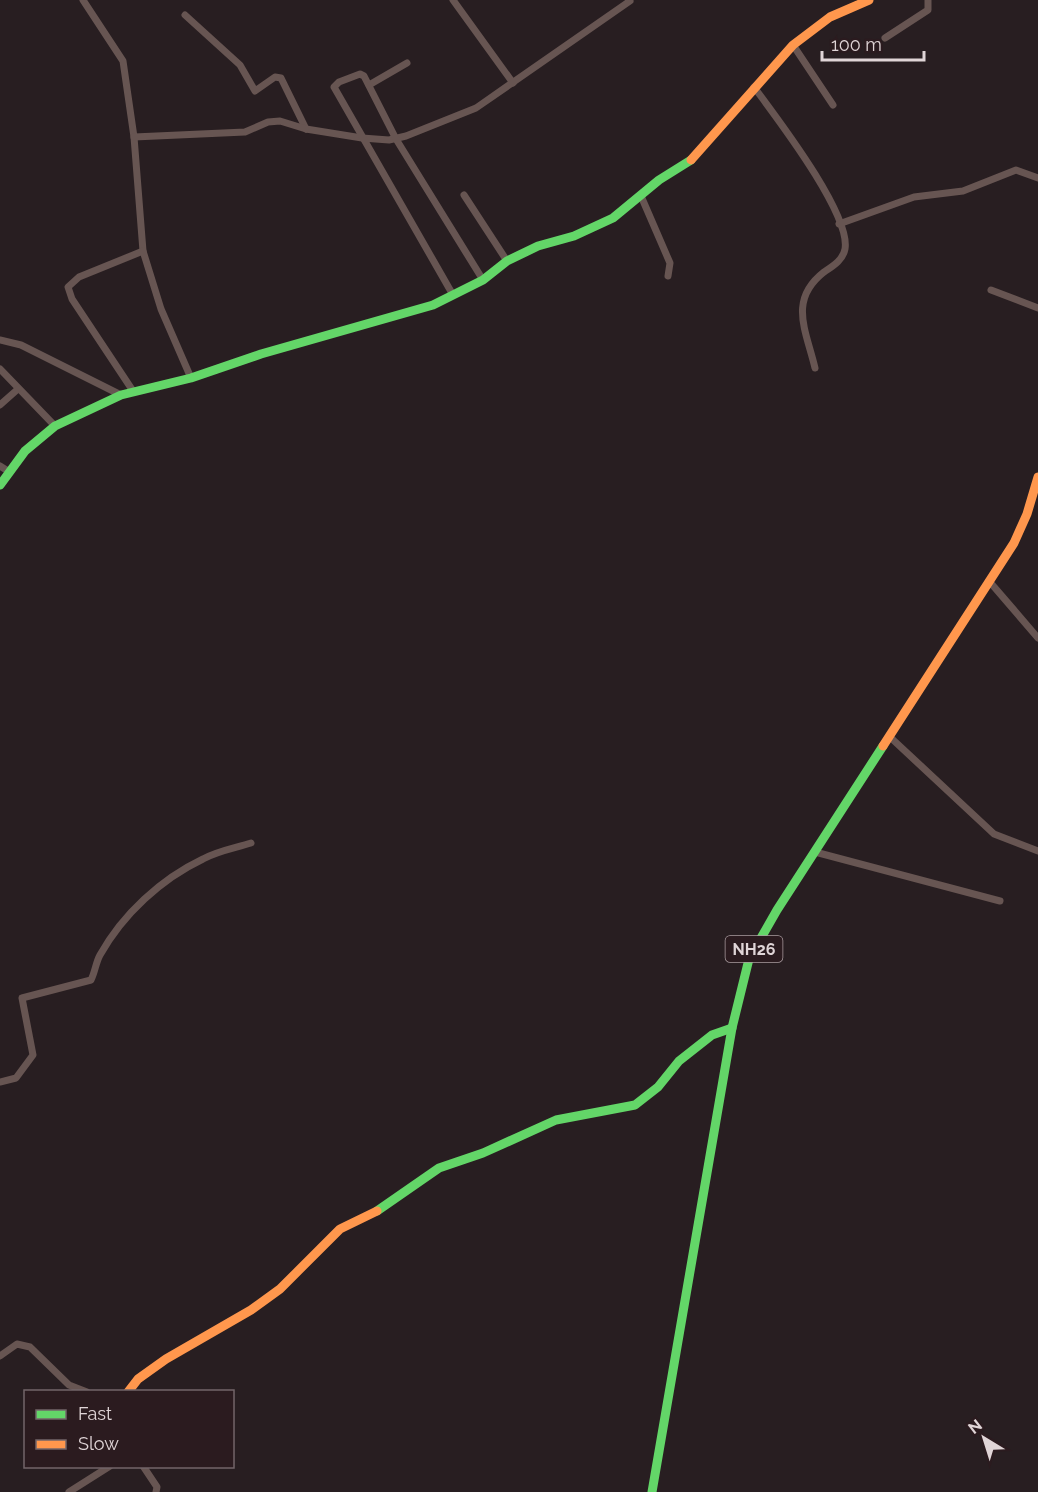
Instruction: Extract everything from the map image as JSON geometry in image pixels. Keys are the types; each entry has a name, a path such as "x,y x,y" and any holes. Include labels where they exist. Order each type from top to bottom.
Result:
{"main road":[{"path":"0,485 4,469 55,426 121,395 191,378 261,354 433,304 483,280 507,261 538,246 574,236 614,218 640,196 691,160 721,130 754,87 793,45 830,16 869,0"},
{"name":"NH26","path":"652,1492 732,1028 743,978 757,942 890,737 1020,529 1038,477"},
{"path":"129,1390 138,1378 166,1359 251,1310 280,1289 340,1229 377,1211 432,1172 483,1154 556,1120 635,1105 658,1087 687,1054 712,1035 732,1028"}],"street":[{"path":"83,0 123,61 134,137 143,251 161,309 191,378"},
{"path":"453,0 513,83"},
{"path":"134,137 245,132 268,122 280,121 306,129 362,138 396,139 476,108 630,0"},
{"path":"885,38 928,10 928,0"},
{"path":"185,15 240,65 255,91 275,77 281,78 306,129"},
{"path":"793,45 833,105"},
{"path":"369,85 407,63"},
{"path":"453,295 334,87 339,82 360,74 369,85 396,139 483,280"},
{"path":"754,87 805,156 829,199 845,238 845,250 840,261 819,276 802,300 802,315 815,368"},
{"path":"839,224 914,197 963,191 1016,170 1038,178"},
{"path":"464,195 507,261"},
{"path":"640,196 670,263 668,276"},
{"path":"134,391 72,298 68,286 79,277 143,251"},
{"path":"991,290 1038,308"},
{"path":"0,340 21,345 121,395"},
{"path":"0,369 55,426"},
{"path":"0,405 18,388"},
{"path":"989,581 1038,638"},
{"path":"890,737 994,834 1038,851"},
{"path":"0,1082 16,1078 33,1055 22,998 91,980 97,968 98,957 123,923 167,878 205,857 251,843"},
{"path":"815,852 1000,901"},
{"path":"0,1356 17,1344 30,1347 69,1384 82,1390"},
{"path":"69,1492 108,1468"},
{"path":"144,1468 157,1487 156,1492"}],"traffic: fast":[{"path":"0,485 25,451 55,426 121,395 191,378 261,354 433,305 483,280 507,261 538,246 574,236 613,218 659,180 691,160"},
{"path":"652,1492 732,1028 749,959 777,910 883,746"},
{"path":"377,1211 439,1168 483,1153 556,1120 635,1105 658,1087 679,1061 712,1035 732,1028"}],"traffic: slow":[{"path":"691,160 793,45 830,17 869,0"},
{"path":"883,746 1014,543 1027,514 1038,477"},
{"path":"130,1390 138,1379 166,1359 251,1310 280,1289 340,1229 377,1211"}]}
